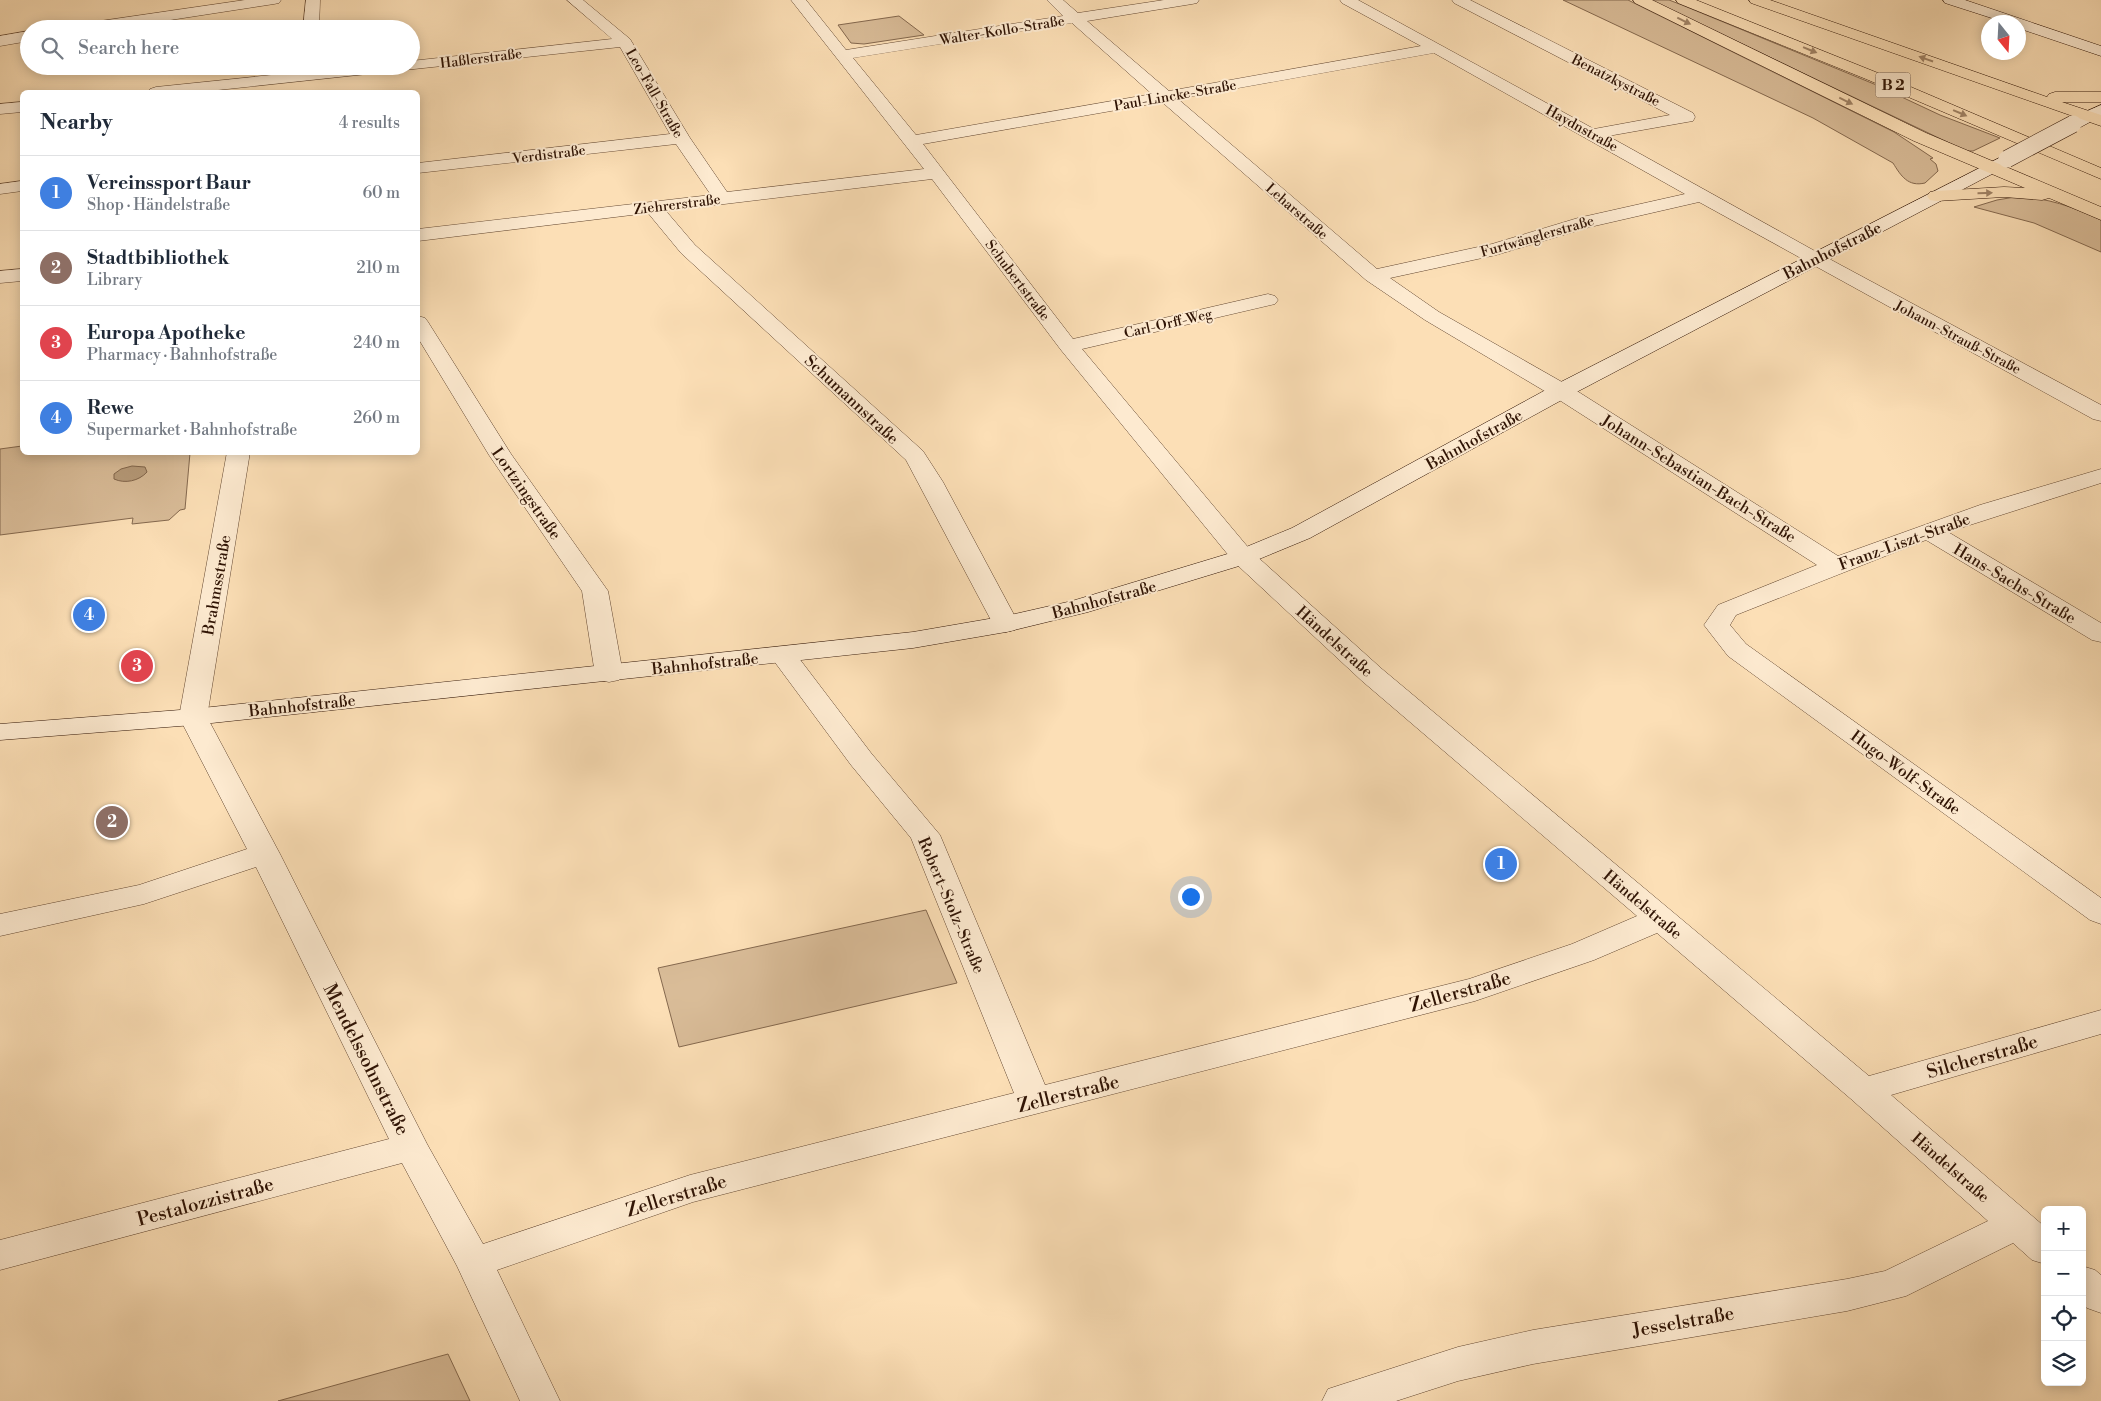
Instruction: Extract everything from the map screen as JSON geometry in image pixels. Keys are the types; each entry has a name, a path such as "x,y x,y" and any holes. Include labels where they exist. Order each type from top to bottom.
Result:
{"highway":[{"path":"1640,0 1920,137 2000,163 2070,201 2101,214"},
{"name":"B 2","path":"1683,0 1864,72 2101,174"},
{"name":"B 2","path":"1715,0 2101,158"},
{"path":"1756,0 2022,92 2091,118"},
{"path":"2022,92 2070,98 2101,97"},
{"path":"1920,137 1946,162 1963,182"},
{"path":"1936,196 2024,193 2070,201"}],"street":[{"path":"125,9 136,20 274,0"},
{"path":"311,20 313,0"},
{"name":"Leo-Fall-Straße","path":"574,0 625,42 681,138 722,198"},
{"name":"Schubertstraße","path":"798,0 912,141 1068,346 1243,557"},
{"name":"Leharstraße","path":"1054,0 1373,276 1432,316 1561,391"},
{"name":"Walter-Kollo-Straße","path":"841,55 1192,0"},
{"name":"Haydnstraße","path":"1347,0 1593,134 1700,196 1815,259"},
{"name":"Benatzkystraße","path":"1459,0 1687,117 1593,134"},
{"path":"1950,0 1994,15"},
{"path":"2026,26 2101,51"},
{"path":"0,41 20,38"},
{"name":"Haßlerstraße","path":"420,65 625,42"},
{"name":"Paul-Lincke-Straße","path":"912,141 1437,48"},
{"name":"Haßlerstraße","path":"170,90 278,75"},
{"path":"303,90 306,75"},
{"path":"0,109 20,107"},
{"name":"Bahnhofstraße","path":"0,732 193,717 783,655 913,640 1006,624 1079,608 1243,557 1302,533 1561,391 1963,182 2091,118"},
{"name":"Verdistraße","path":"420,168 681,138"},
{"name":"Ziehrerstraße","path":"420,235 936,173"},
{"path":"0,189 20,186"},
{"name":"Furtwänglerstraße","path":"1373,276 1496,249 1582,223 1700,196"},
{"name":"Schumannstraße","path":"653,207 688,249 915,456 932,482 1006,624"},
{"name":"Johann-Strauß-Straße","path":"1815,259 2101,414"},
{"path":"0,277 20,274"},
{"name":"Carl-Orff-Weg","path":"1068,346 1268,300"},
{"name":"Lortzingstraße","path":"420,325 500,455 595,591 609,674"},
{"name":"Johann-Sebastian-Bach-Straße","path":"1561,391 1836,566"},
{"name":"Brahmsstraße","path":"193,717 238,455"},
{"name":"Franz-Liszt-Straße","path":"1717,625 1727,610 1836,566 1928,531 2046,491 2101,476"},
{"name":"Hans-Sachs-Straße","path":"1928,531 2101,634"},
{"name":"Händelstraße","path":"1243,557 1372,675 1863,1090 2041,1245"},
{"name":"Hugo-Wolf-Straße","path":"1717,625 1737,650 2101,913"},
{"name":"Robert-Stolz-Straße","path":"783,655 861,759 925,835 1034,1102"},
{"name":"Mendelssohnstraße","path":"193,717 411,1147 474,1262 540,1401"},
{"path":"0,925 144,894 264,854"},
{"name":"Zellerstraße","path":"474,1262 690,1189 1475,989 1583,952 1660,919"},
{"name":"Silcherstraße","path":"1863,1090 2101,1022"},
{"name":"Pestalozzistraße","path":"0,1255 411,1147"},
{"name":"Jesselstraße","path":"1342,1401 1458,1364 1533,1347 1784,1304 1847,1296 1892,1285 2017,1224"},
{"path":"2086,1284 2101,1297"}],"shaded area":[{"path":"1563,0 1628,0 1894,132 1933,158 1930,159 1936,164 1938,171 1925,183 1910,182 1902,176 1893,163 1813,118"},
{"path":"1650,0 1669,0 1682,5 1874,84 1940,115 2000,138 1973,151 1966,151"},
{"path":"899,16 924,35 864,44 851,43 838,25"},
{"path":"2015,197 2027,197 2060,204 2101,220 2101,252 2034,223 1974,207"},
{"path":"20,446 20,455 190,455 185,509 180,510 169,520 132,524 133,518 0,535 0,449"},
{"path":"132,466 145,467 147,472 140,478 132,481 114,479 114,474 121,469"},
{"path":"926,910 957,983 679,1047 658,968"},
{"path":"448,1354 470,1401 278,1401"}],"place":[{"name":"Rewe","path":"89,615"},
{"name":"Europa Apotheke","path":"137,666"},
{"name":"Stadtbibliothek","path":"112,822"},
{"name":"Vereinssport Baur","path":"1501,864"}]}
